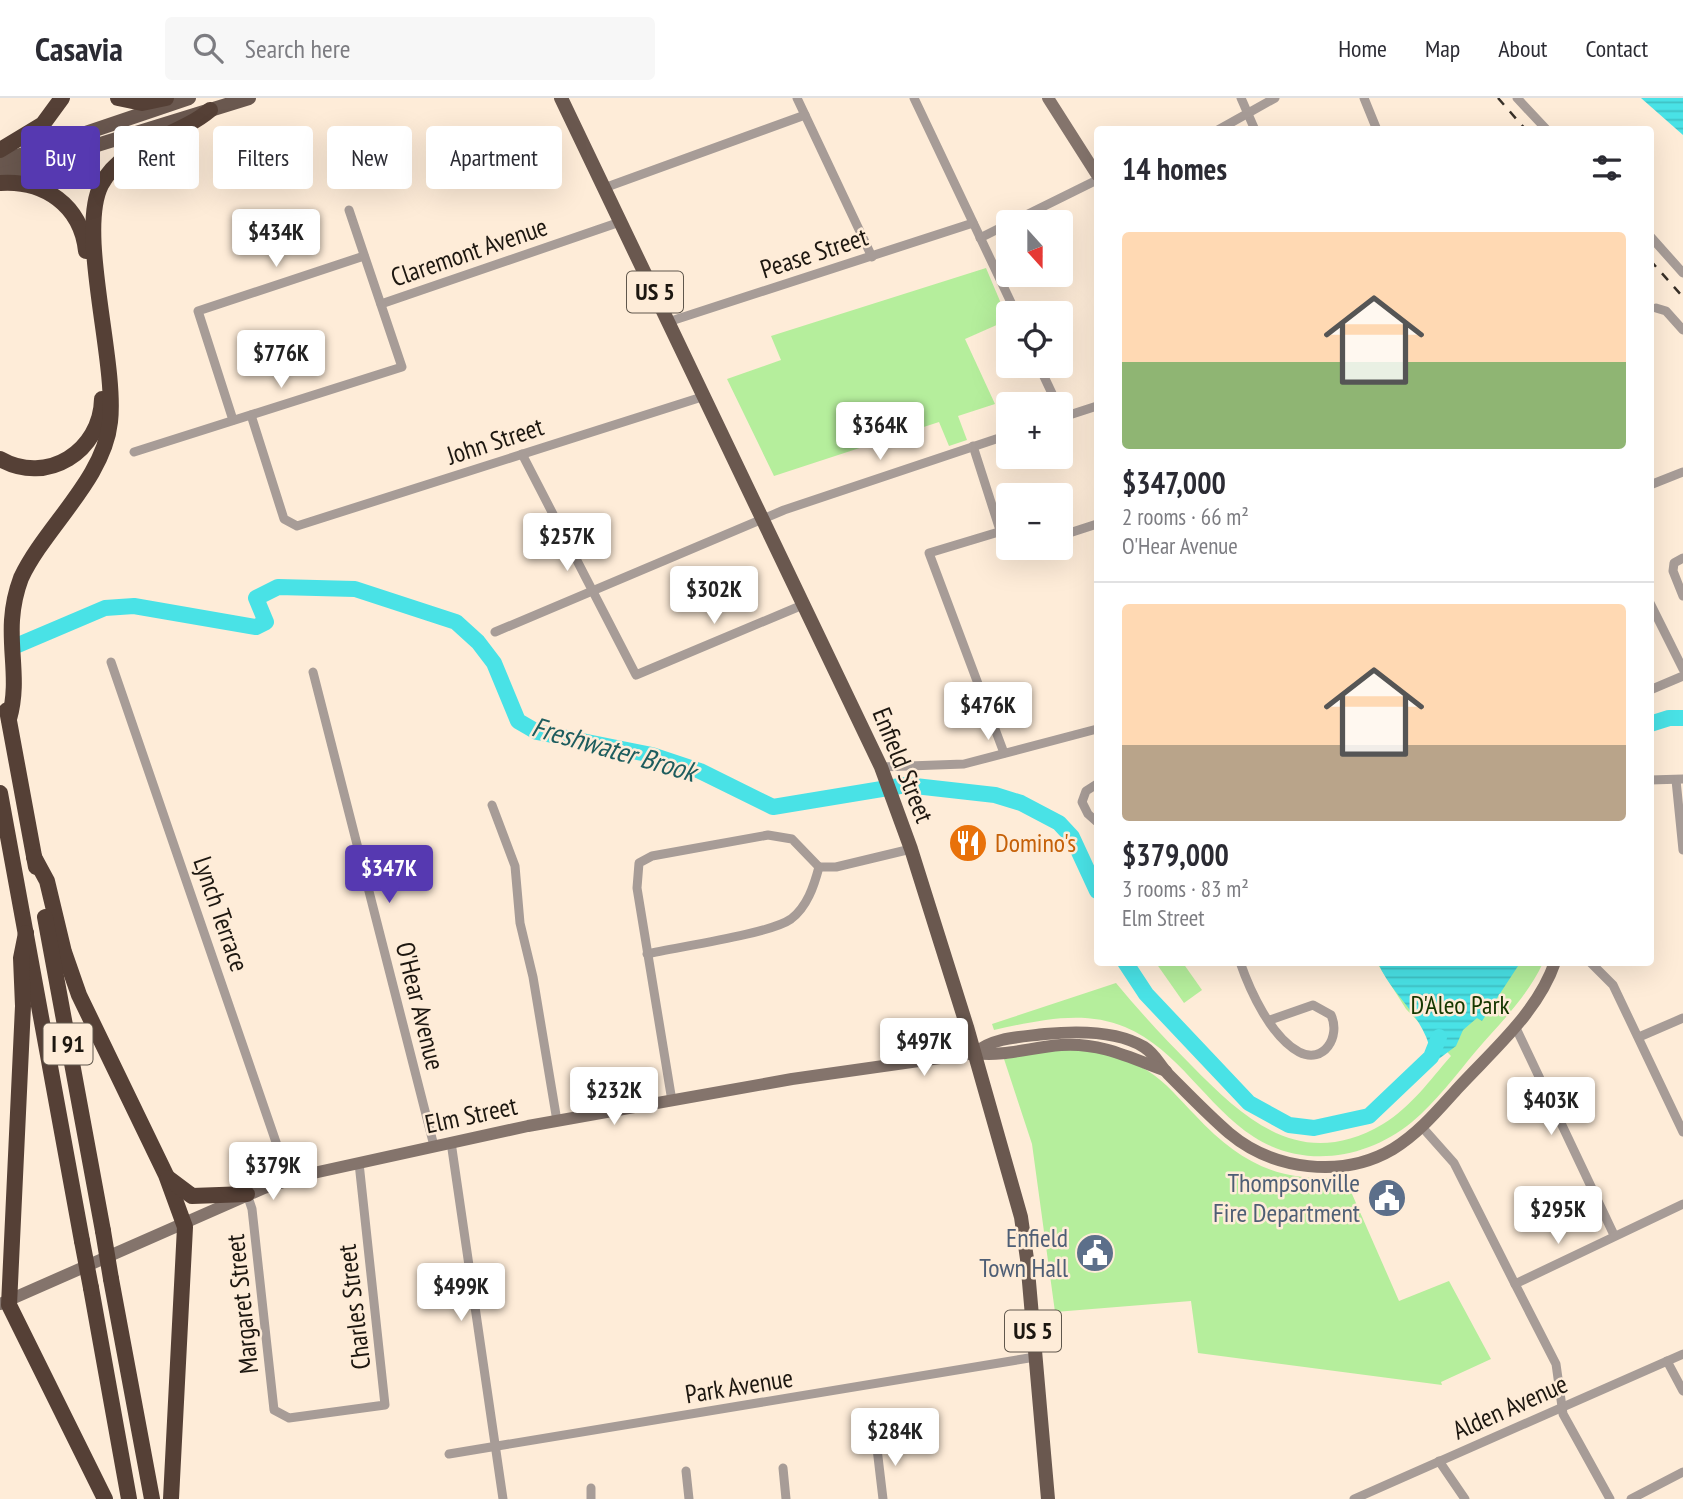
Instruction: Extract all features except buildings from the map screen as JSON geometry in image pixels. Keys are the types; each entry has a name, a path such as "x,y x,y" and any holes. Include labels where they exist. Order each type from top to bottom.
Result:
{"highway":[{"path":"0,150 43,124 62,98"},
{"path":"118,98 142,103 166,98"},
{"path":"9,719 13,693 9,621 18,587 32,558 95,466 110,428 110,390 93,226 98,191 108,174 125,158 209,110"},
{"path":"0,183 27,184 52,193 69,208 81,227 86,247 102,399 95,431 86,446 69,459 34,468 17,467 0,459"},
{"name":"I 91","path":"0,670 152,1499"},
{"name":"I 91","path":"0,793 129,1499"},
{"path":"0,827 9,842"},
{"path":"34,857 47,881 64,952 79,995 166,1175 183,1221 186,1245 171,1499"},
{"path":"26,933 21,958 23,1006 4,1302 105,1499"},
{"path":"166,1175 179,1189 192,1196 247,1194"}],"main road":[{"path":"0,162 189,98"},
{"path":"0,175 249,98"},
{"name":"Enfield Street","path":"561,98 805,604 883,774 911,849 975,1053 1021,1217 1048,1499"},
{"path":"1048,98 1094,173"},
{"path":"1422,1127 1516,1026 1538,997 1553,966"},
{"name":"Elm Street","path":"4,1302 183,1221 289,1180 451,1142 557,1121 792,1079 975,1053 998,1054 1065,1045 1096,1046 1166,1071 1228,1133 1256,1153 1294,1164 1332,1167 1363,1161 1392,1149 1422,1127"}],"street":[{"path":"797,98 872,257"},
{"path":"915,98 1010,301"},
{"path":"1241,98 1253,126"},
{"path":"1224,126 1275,98"},
{"path":"1364,98 1375,126"},
{"path":"1517,98 1544,126"},
{"path":"604,188 805,115"},
{"path":"1035,210 1094,180"},
{"path":"349,210 381,304"},
{"name":"Claremont Avenue","path":"134,452 402,367 381,304 620,222"},
{"name":"Pease Street","path":"668,322 973,223"},
{"path":"980,238 996,230"},
{"path":"1654,240 1683,273"},
{"path":"233,420 198,311 364,256"},
{"path":"1656,308 1666,311 1683,330"},
{"name":"John Street","path":"251,415 284,519 297,526 705,396"},
{"path":"1073,412 1094,407"},
{"path":"495,632 764,518 996,439"},
{"path":"973,446 996,513"},
{"path":"522,454 636,675 805,604"},
{"path":"1654,483 1683,472"},
{"path":"1073,532 1094,525"},
{"path":"996,533 929,553 1004,753"},
{"path":"1683,558 1676,561 1673,568 1683,596"},
{"path":"1654,611 1683,669"},
{"name":"Lynch Terrace","path":"111,662 289,1180"},
{"name":"O'Hear Avenue","path":"313,672 434,1146"},
{"path":"1654,688 1683,676"},
{"path":"883,774 951,766 1094,730"},
{"path":"1654,780 1679,779 1683,850"},
{"path":"1094,786 1086,791 1082,802 1094,819"},
{"path":"492,805 515,866 520,923 533,977 557,1121"},
{"path":"672,1101 635,875 639,863 644,859 768,835 792,839 819,867 836,867 911,849"},
{"path":"647,954 756,931 790,920 808,898 819,867"},
{"path":"1242,966 1252,994 1270,1020 1296,1050 1306,1055 1325,1050 1334,1036 1331,1015 1312,1006 1270,1020"},
{"path":"1594,966 1613,985 1683,1132"},
{"path":"1639,1037 1683,1018"},
{"path":"1516,1026 1615,1235"},
{"path":"1422,1127 1454,1163 1516,1284 1556,1364 1563,1414 1610,1499"},
{"path":"451,1142 493,1446 503,1499"},
{"name":"Charles Street","path":"274,1410 289,1418 385,1405 359,1163"},
{"name":"Margaret Street","path":"247,1194 252,1209 274,1410"},
{"path":"1516,1284 1683,1204"},
{"name":"Alden Avenue","path":"1355,1499 1683,1354"},
{"name":"Park Avenue","path":"449,1454 1035,1357"},
{"path":"1667,1361 1683,1391"},
{"path":"876,1440 883,1499"},
{"path":"1439,1461 1465,1499"},
{"path":"783,1468 786,1499"},
{"path":"686,1471 689,1499"},
{"path":"1631,1499 1683,1472"},
{"path":"591,1488 591,1499"}],"green space":[{"path":"986,268 1000,301 996,301 996,325 965,339 995,404 958,416 967,440 949,446 939,422 774,476 727,379 781,360 771,336"},
{"path":"1158,966 1185,966 1202,990 1184,1003"},
{"name":"D'Aleo Park","path":"1379,966 1541,966 1513,1009 1446,1088 1412,1122 1394,1135 1355,1151 1314,1156 1273,1147 1254,1137 1221,1110 1161,1049 1125,1027 1076,1018 1043,1020 994,1030 992,1024 1116,983 1172,1046 1233,1105 1277,1134 1301,1141 1327,1143 1354,1138 1393,1117 1420,1093 1451,1056 1406,1009"},
{"path":"1061,1049 1095,1052 1138,1065 1155,1075 1228,1146 1261,1166 1299,1177 1345,1178 1399,1301 1449,1281 1491,1359 1441,1382 1442,1385 1198,1353 1191,1301 1055,1312 1032,1144 1004,1059"}],"water":[{"path":"1641,98 1683,98 1683,135"},
{"path":"1380,966 1518,966 1482,1021 1477,1018 1463,1030 1456,1046 1436,1061 1426,1052 1429,1045 1419,1023"}],"waterway":[{"name":"Freshwater Brook","path":"18,645 105,608 134,606 256,627 266,622 256,598 278,587 355,589 456,622 478,642 494,663 518,721 537,732 652,755 700,771 773,807 906,785 995,795 1021,803 1059,823 1072,837 1094,885"},
{"name":"Freshwater Brook","path":"1654,723 1669,718 1683,718"},
{"name":"Freshwater Brook","path":"1128,966 1146,994 1249,1103 1289,1125 1314,1128 1369,1116 1431,1057 1439,1037"}],"railway":[{"path":"1498,98 1522,126"},
{"path":"1654,264 1683,297"}],"place":[{"name":"Domino's","path":"968,843"},
{"name":"Thompsonville Fire Department","path":"1387,1198"},
{"name":"Enfield Town Hall","path":"1095,1253"}]}
